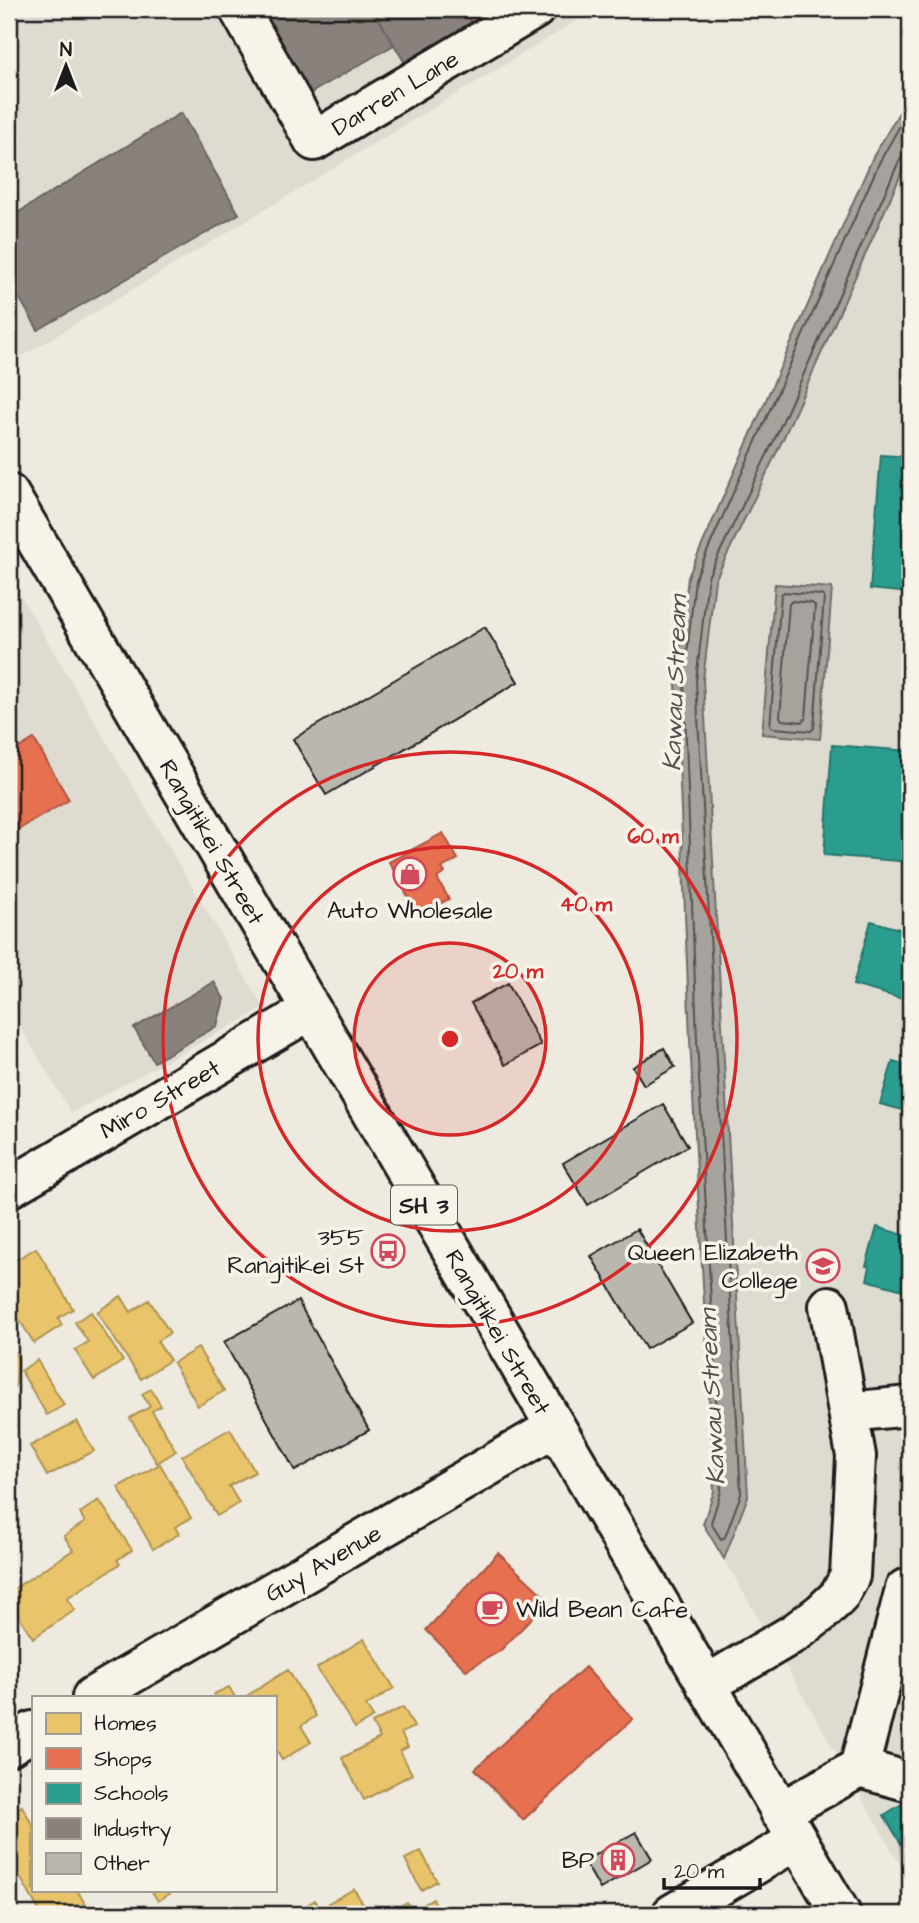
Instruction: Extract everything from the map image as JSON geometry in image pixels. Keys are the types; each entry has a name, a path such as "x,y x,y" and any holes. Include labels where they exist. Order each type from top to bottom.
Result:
{"main road":[{"name":"Darren Lane","path":"239,9 313,142 535,9"},
{"name":"Rangitikei Street","path":"9,494 841,1914"},
{"name":"Miro Street","path":"9,1188 311,1010"},
{"path":"706,1685 796,1632 839,1596 850,1576 856,1456 829,1306"},
{"path":"848,1412 910,1406"},
{"name":"Guy Avenue","path":"94,1696 554,1428"},
{"path":"672,1914 789,1826 859,1768 907,1589 850,1576"},
{"path":"9,1746 32,1732"},
{"path":"859,1768 908,1777"}],"shaded area":[{"path":"9,9 597,9 16,360 9,347"},
{"name":"Queen Elizabeth College","path":"910,154 910,1881 724,1559 748,1495 703,680 715,580 783,439"},
{"path":"9,576 264,1008 71,1113 9,1008"}],"water":[{"name":"Kawau Stream","path":"910,94 910,154 783,439 715,580 703,680 748,1496 724,1559 703,1524 714,1491 690,1040 676,683 688,577 873,157"},
{"path":"775,584 832,588 820,739 762,734"}],"building: Homes":[{"path":"36,1248 73,1309 58,1318 62,1325 34,1343 9,1303 9,1264"},
{"path":"121,1296 131,1312 149,1300 170,1333 157,1341 170,1360 141,1379 97,1312"},
{"path":"91,1312 123,1361 94,1380 75,1350 88,1342 75,1322"},
{"path":"9,1342 18,1359 16,1384 9,1395"},
{"path":"198,1348 224,1391 198,1406 173,1363"},
{"path":"37,1360 64,1405 47,1415 21,1371"},
{"path":"151,1389 161,1406 152,1411 176,1451 157,1463 130,1418 150,1407 142,1394"},
{"path":"77,1421 94,1451 47,1476 30,1446"},
{"path":"230,1429 255,1472 229,1486 239,1503 217,1516 182,1456"},
{"path":"160,1464 191,1518 175,1527 179,1534 153,1549 118,1487"},
{"path":"99,1500 132,1550 117,1560 120,1564 67,1598 75,1610 33,1638 9,1601 9,1592 73,1550 64,1536 85,1522 80,1513"},
{"path":"364,1639 394,1688 366,1706 373,1717 355,1728 317,1668"},
{"path":"288,1670 316,1716 301,1726 311,1742 282,1760 276,1750 276,1696 247,1696"},
{"path":"229,1687 234,1696 215,1696 214,1694"},
{"path":"403,1707 414,1727 401,1733 408,1747 400,1751 412,1774 364,1800 342,1758 380,1738 372,1723"},
{"path":"22,1806 32,1824 32,1892 78,1892 91,1914 41,1914 15,1868 9,1872 9,1813"},
{"path":"421,1851 437,1881 421,1890 405,1859"},
{"path":"354,1889 369,1914 335,1914 329,1903"},
{"path":"152,1892 173,1892 158,1901"},
{"path":"433,1899 442,1914 386,1914 407,1902 412,1911"},
{"path":"315,1900 324,1914 292,1914"}],"building: Shops":[{"path":"463,9 512,9 476,30"},
{"path":"34,739 69,800 9,835 9,754"},
{"path":"443,833 458,859 442,868 445,873 437,878 449,899 418,915 389,862"},
{"name":"Wild Bean Cafe","path":"498,1553 545,1597 530,1620 500,1651 466,1670 426,1630"},
{"name":"BP","path":"585,1667 633,1719 523,1820 475,1769"}],"building: Schools":[{"path":"881,455 910,457 910,593 870,589"},
{"path":"832,745 910,751 910,862 824,855"},
{"path":"871,921 910,932 910,1001 853,985"},
{"path":"893,1061 910,1066 910,1112 880,1104"},
{"path":"877,1227 910,1237 910,1292 867,1280 870,1267 866,1266"},
{"path":"910,1292 910,1317 903,1315"},
{"path":"910,1799 910,1859 884,1815"}],"building: Industry":[{"path":"260,9 373,9 394,45 309,94"},
{"path":"373,9 463,9 476,30 409,70"},
{"path":"181,113 239,214 38,330 9,280 9,218"},
{"path":"214,982 224,999 217,1026 154,1062 134,1028"}],"building: Other":[{"path":"485,627 518,682 326,795 293,739"},
{"path":"508,983 541,1045 505,1065 471,1003"},
{"path":"664,1048 675,1067 644,1085 633,1067"},
{"path":"663,1104 688,1146 588,1205 563,1163"},
{"path":"637,1229 692,1323 646,1349 591,1256"},
{"path":"298,1301 369,1430 295,1471 224,1342"},
{"name":"BP","path":"636,1832 652,1859 600,1889 584,1861"}],"place":[{"name":"Auto Wholesale","path":"410,874"},
{"name":"355 Rangitikei St","path":"388,1251"},
{"name":"Queen Elizabeth College","path":"823,1266"},
{"name":"Wild Bean Cafe","path":"492,1609"},
{"name":"BP","path":"618,1860"}]}
